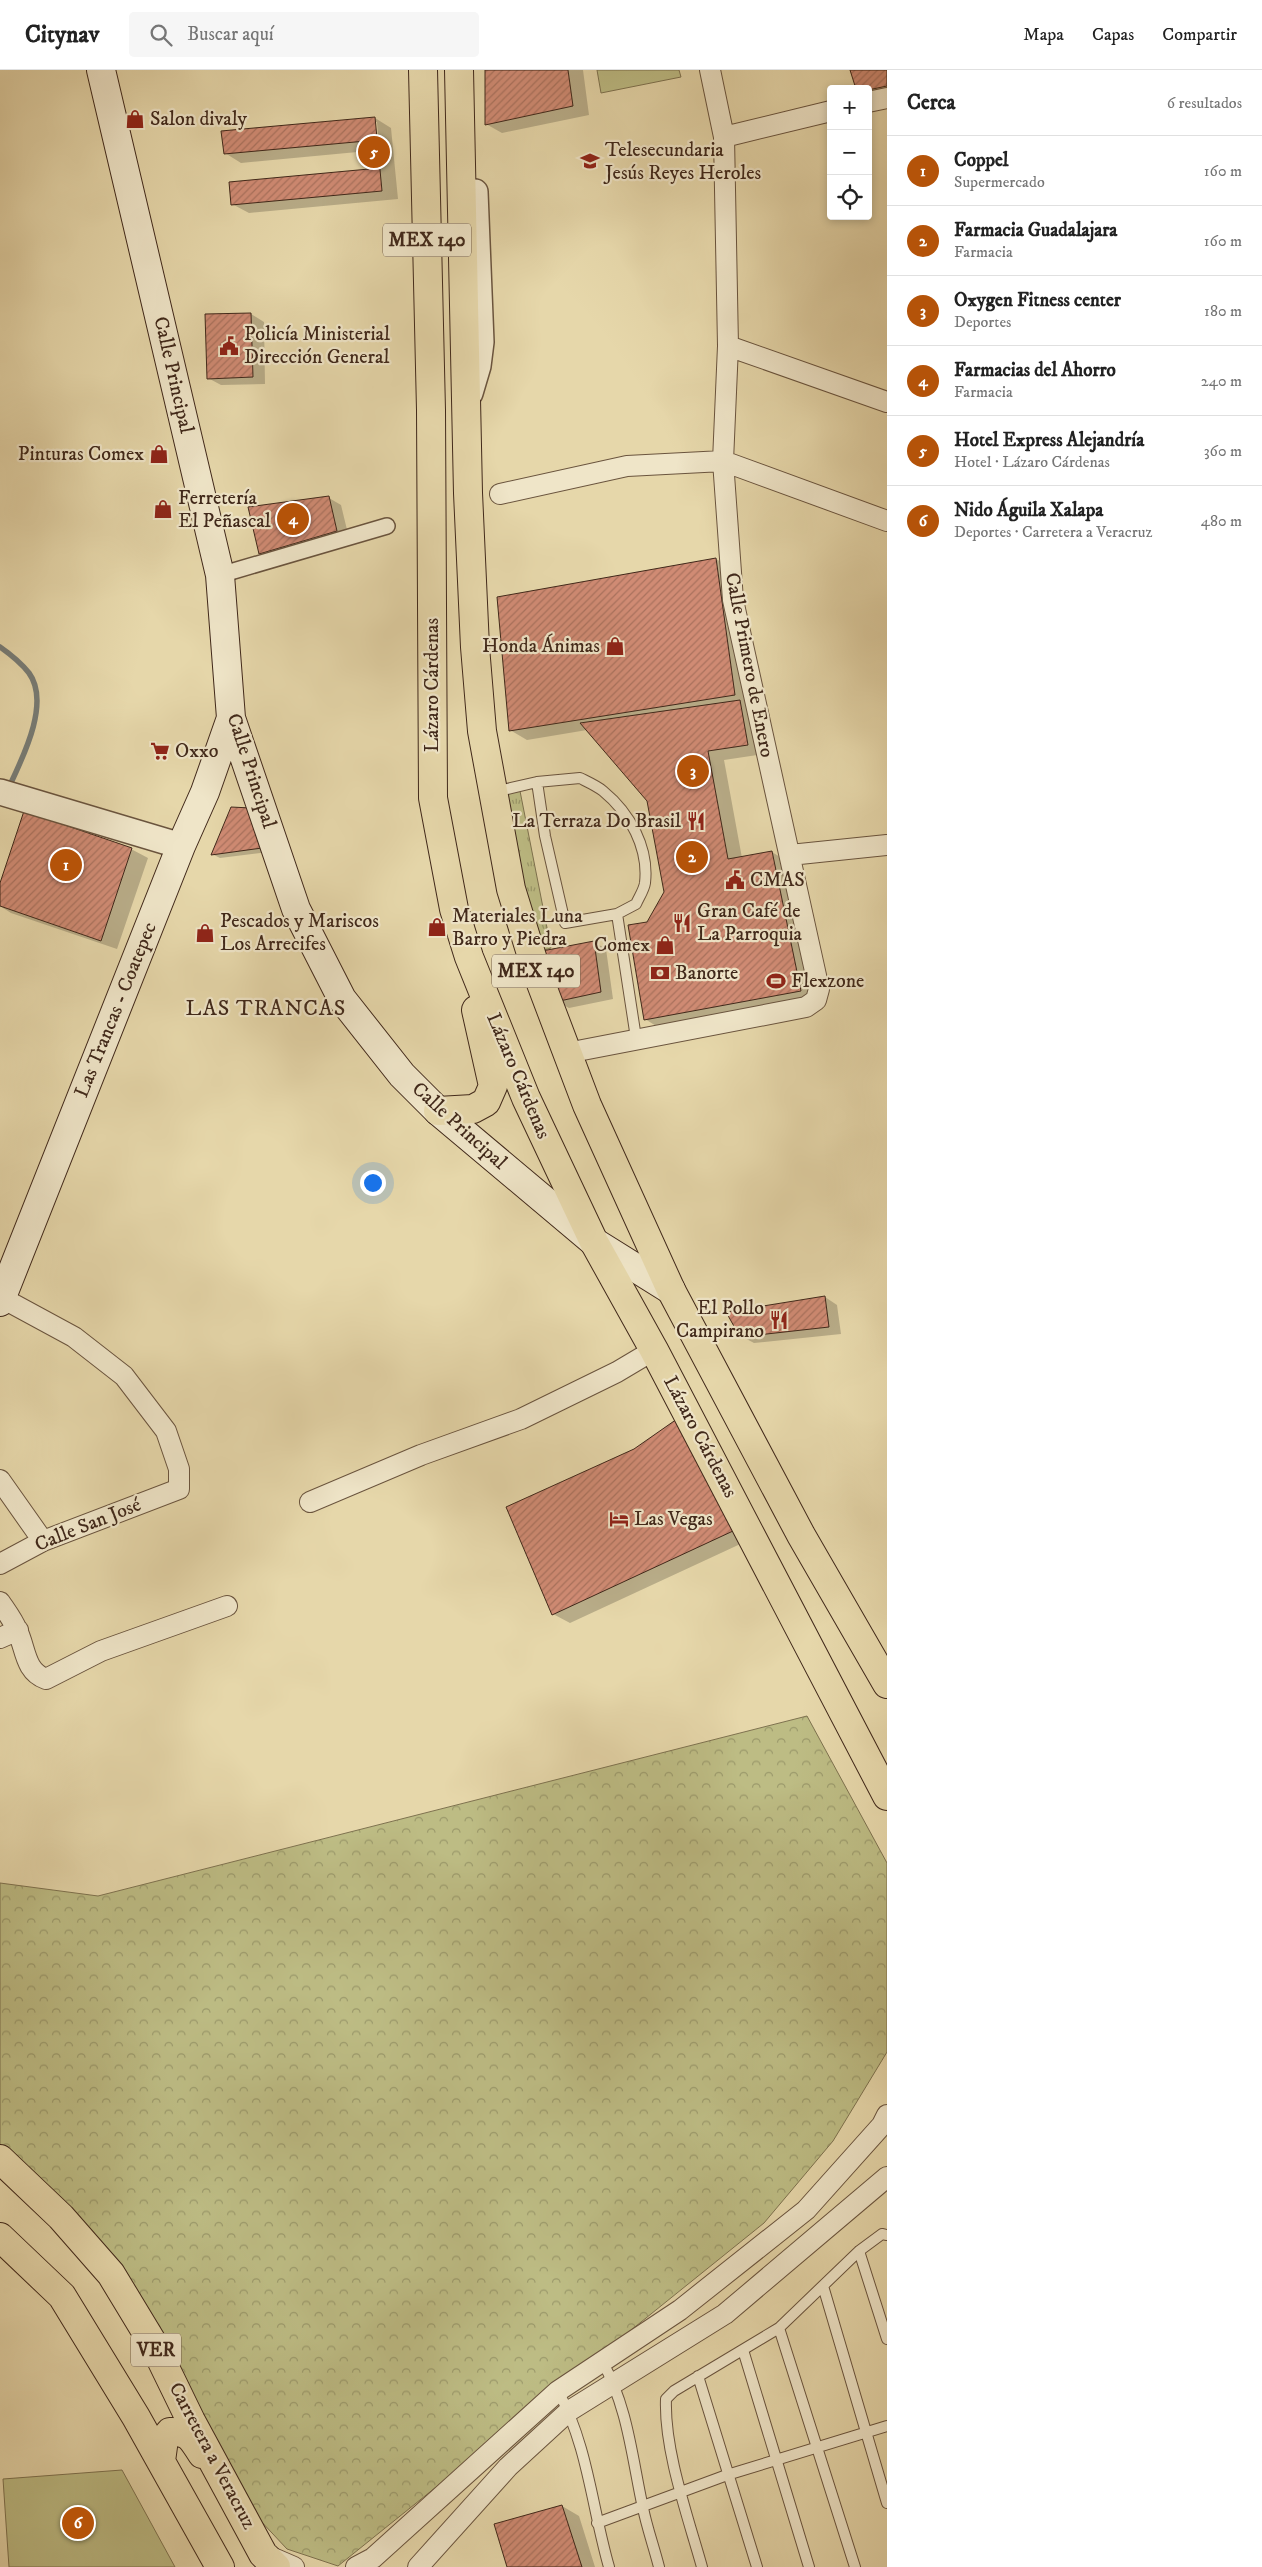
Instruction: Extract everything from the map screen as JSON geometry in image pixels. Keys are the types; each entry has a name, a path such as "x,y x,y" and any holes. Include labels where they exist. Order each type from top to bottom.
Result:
{"main road":[{"name":"Calle Principal","path":"101,70 220,575 231,718 296,909 342,999 402,1075 438,1111 594,1242 671,1290"},
{"name":"Lázaro Cárdenas","path":"423,70 430,410 433,798 454,909 469,957 526,1098 594,1242 654,1350 887,1796"},
{"name":"Lázaro Cárdenas","path":"459,70 468,493 475,648 482,731 511,889 537,973 587,1105 671,1290 801,1535 887,1684"},
{"name":"Las Trancas - Coatepec","path":"1,1300 181,846 206,792 231,718"},
{"path":"438,1111 473,1109 486,1102 493,1086 470,984 469,957"},
{"name":"Carretera a Veracruz","path":"0,2159 61,2217 111,2274 154,2345 227,2487 269,2560"},
{"name":"VER","path":"0,2237 62,2296 161,2461 220,2567"},
{"path":"161,2461 164,2439 170,2432 182,2431 192,2438 227,2487"}],"street":[{"path":"413,70 420,461 422,482 431,501"},
{"path":"467,402 478,366 481,342 471,70"},
{"name":"Calle Primero de Enero","path":"567,1053 636,1038 806,1007 816,1000 819,988 733,600 723,461 728,346 724,136 710,70"},
{"path":"872,101 887,98"},
{"path":"724,136 827,112"},
{"path":"728,346 887,402"},
{"path":"500,494 627,466 723,461 887,521"},
{"path":"220,575 387,526"},
{"path":"9,795 181,846"},
{"path":"790,855 887,845"},
{"name":"Calle San José","path":"0,1564 43,1541 178,1489 180,1468 166,1431 124,1376 74,1337 1,1300"},
{"path":"310,1502 420,1455 521,1419 618,1372 654,1350"},
{"path":"0,1480 43,1541"},
{"path":"0,1602 9,1634 36,1675 46,1679 102,1651 227,1606"},
{"path":"356,2567 373,2558 558,2391 680,2310 806,2210 885,2126"},
{"path":"418,2567 508,2467 569,2411 725,2314 887,2177"},
{"path":"269,2560 294,2567"}],"lane":[{"path":"492,792 537,782 580,778 604,791 629,820 640,840 645,865 645,884 636,904 617,914 565,923 545,836 537,782"},
{"path":"617,914 636,1038"},
{"path":"702,2567 680,2492 665,2417 666,2399 698,2376 779,2328 859,2251 882,2234 887,2235"},
{"path":"859,2251 887,2339"},
{"path":"823,2286 887,2503"},
{"path":"779,2328 855,2567"},
{"path":"743,2350 778,2459 809,2567"},
{"path":"602,2361 615,2384 630,2440 643,2508 659,2567"},
{"path":"698,2376 727,2475 757,2567"},
{"path":"558,2391 569,2411 589,2475 597,2523 610,2567"},
{"path":"597,2523 643,2508 727,2475 887,2426"}],"green space":[{"path":"597,70 679,70 681,77 601,93"},
{"path":"520,791 551,948 537,952 502,795"},
{"path":"807,1716 887,1863 887,2052 833,2141 764,2223 338,2566 287,2549 257,2517 60,2211 0,2159 0,1883 98,1896"},
{"path":"122,2470 175,2567 9,2567 3,2479"}],"building":[{"path":"485,70 568,70 573,106 485,125"},
{"path":"850,70 887,70 887,86 872,89 872,85 855,85"},
{"path":"375,117 382,191 231,205 229,182 369,169 366,141 224,154 221,131"},
{"name":"Policía Ministerial Dirección General","path":"251,313 253,377 207,379 205,314"},
{"path":"329,496 337,531 259,554 248,507"},
{"name":"Honda Ánimas","path":"716,558 735,695 509,731 497,597"},
{"path":"740,700 748,745 708,751 728,859 772,851 801,991 644,1020 628,925 647,922 664,892 647,801 580,723"},
{"path":"231,807 251,808 262,848 211,855"},
{"path":"24,811 132,848 101,941 0,906 0,883"},
{"path":"594,941 601,992 555,1002 537,952"},
{"name":"El Pollo Campirano","path":"825,1296 829,1327 740,1337 726,1312"},
{"name":"Las Vegas","path":"677,1419 733,1531 552,1615 506,1507 634,1449"},
{"path":"562,2505 582,2567 507,2567 494,2524"}],"waterway":[{"path":"0,647 29,673 35,685 37,700 36,715 27,747 9,787"}],"place":[{"name":"Salon divaly","path":"135,119"},
{"name":"Hotel Express Alejandría","path":"374,152"},
{"name":"Telesecundaria Jesús Reyes Heroles","path":"590,161"},
{"name":"Policía Ministerial Dirección General","path":"229,346"},
{"name":"Pinturas Comex","path":"159,454"},
{"name":"Ferretería El Peñascal","path":"163,509"},
{"name":"Farmacias del Ahorro","path":"293,519"},
{"name":"Honda Ánimas","path":"615,646"},
{"name":"Oxxo","path":"160,751"},
{"name":"Oxygen Fitness center","path":"693,771"},
{"name":"La Terraza Do Brasil","path":"696,821"},
{"name":"Farmacia Guadalajara","path":"692,857"},
{"name":"Coppel","path":"66,865"},
{"name":"CMAS","path":"735,880"},
{"name":"Gran Café de La Parroquia","path":"682,923"},
{"name":"Materiales Luna Barro y Piedra","path":"437,927"},
{"name":"Pescados y Mariscos Los Arrecifes","path":"205,933"},
{"name":"Comex","path":"665,945"},
{"name":"Banorte","path":"660,973"},
{"name":"Flexzone","path":"776,981"},
{"name":"El Pollo Campirano","path":"779,1320"},
{"name":"Las Vegas","path":"619,1519"},
{"name":"Nido Águila Xalapa","path":"78,2523"}],"district":[{"name":"LAS TRANCAS","path":"266,1008"}]}
